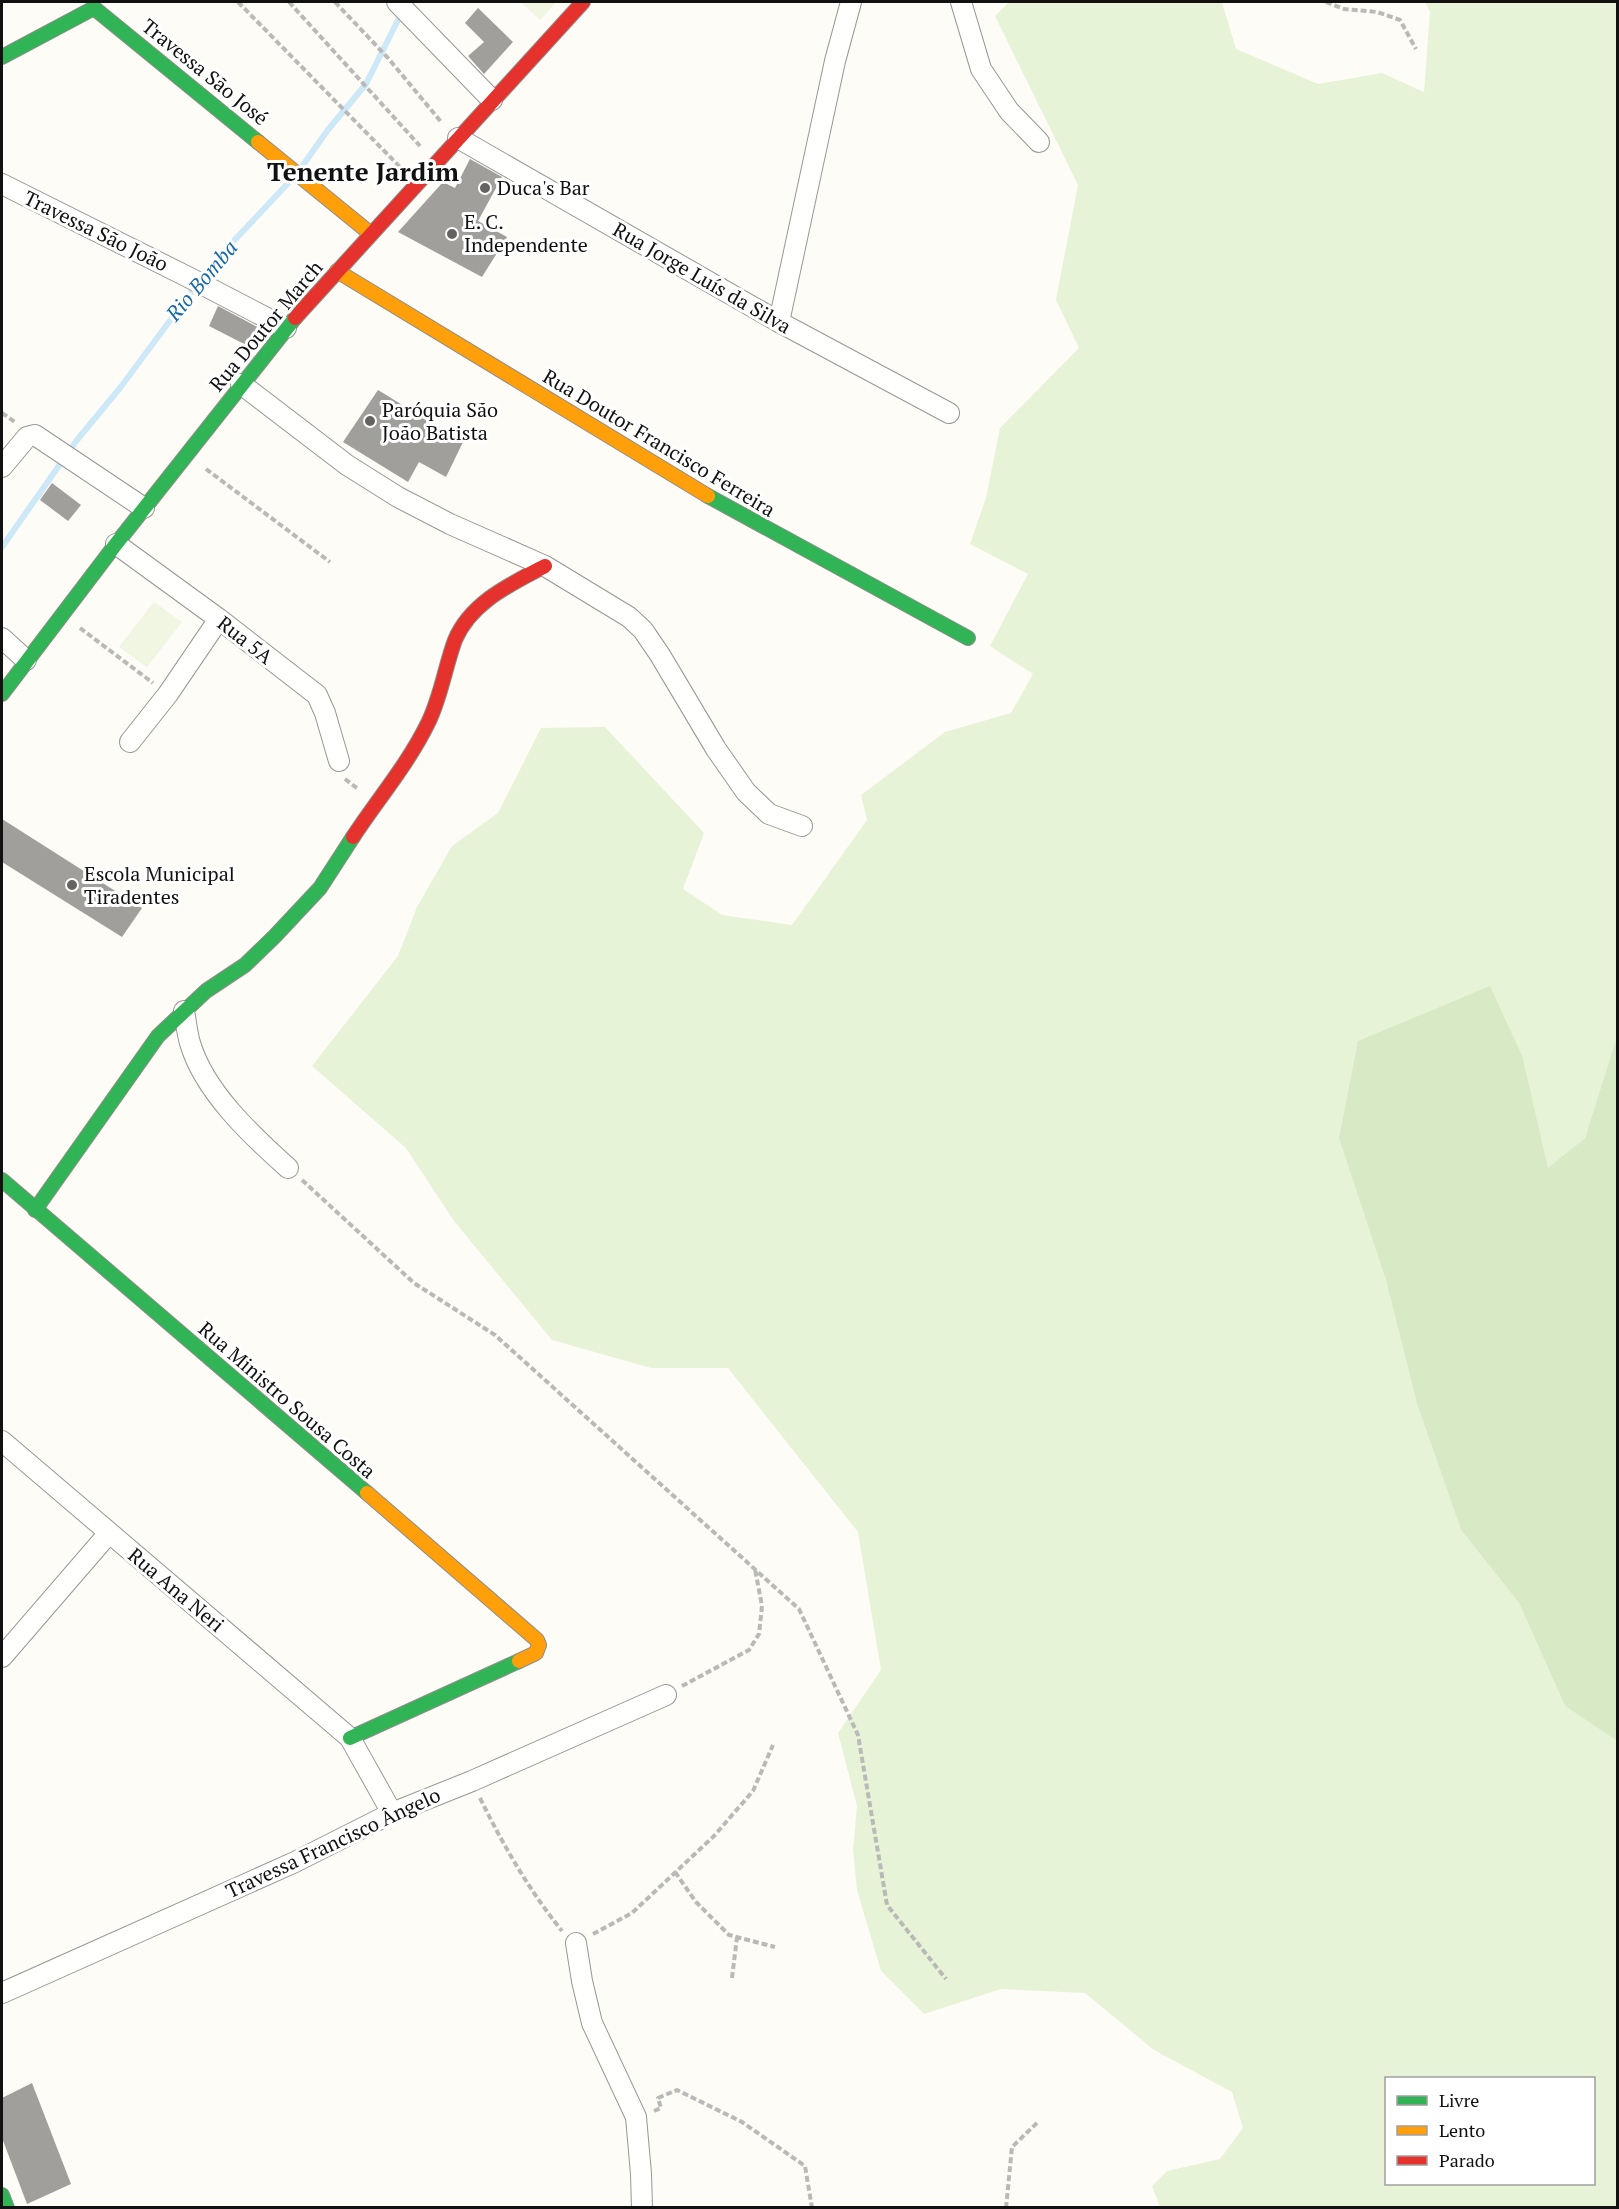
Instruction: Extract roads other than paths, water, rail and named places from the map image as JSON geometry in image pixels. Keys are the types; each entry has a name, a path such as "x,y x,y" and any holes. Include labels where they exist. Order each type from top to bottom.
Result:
{"street":[{"path":"397,2 492,100"},
{"name":"Rua Doutor March","path":"2,694 116,544 286,328 583,2"},
{"path":"779,322 836,60 851,2"},
{"path":"961,2 981,69 1009,111 1039,142"},
{"name":"Travessa São José","path":"2,57 94,8 371,234"},
{"name":"Rua Jorge Luís da Silva","path":"458,138 779,322 949,413"},
{"name":"Travessa São João","path":"2,184 188,276 286,328"},
{"name":"Rua Doutor Francisco Ferreira","path":"337,271 719,503 968,638"},
{"path":"241,384 347,465 398,497 450,524 545,566 629,617 643,630 660,655 716,748 746,792 770,814 802,826"},
{"path":"2,467 27,437 35,435 144,508"},
{"name":"Rua 5A","path":"116,544 219,619 317,695 325,713 339,761"},
{"path":"35,1210 158,1036 206,991 245,965 320,888 375,803 411,756 430,720 456,638 476,609 497,592 545,566"},
{"path":"130,742 168,694 219,619"},
{"path":"2,638 26,660"},
{"path":"184,1011 190,1043 200,1068 213,1089 261,1144 288,1168"},
{"name":"Rua Ministro Sousa Costa","path":"2,1180 537,1640 536,1653 350,1738"},
{"name":"Rua Ana Neri","path":"2,1441 350,1738 392,1813"},
{"path":"2,1657 110,1533"},
{"name":"Travessa Francisco Ângelo","path":"2,1993 295,1862 392,1813 472,1781 666,1695"},
{"path":"576,1943 592,2023 636,2117 642,2208"},
{"path":"2,2195 7,2208"}],"waterway":[{"name":"Rio Bomba","path":"301,168 327,131 366,84 400,16"},
{"name":"Rio Bomba","path":"2,547 77,440 120,388 212,264 293,178"}],"place":[{"name":"Duca's Bar","path":"485,188"},
{"name":"E. C. Independente","path":"452,234"},
{"name":"Paróquia São João Batista","path":"370,421"},
{"name":"Escola Municipal Tiradentes","path":"72,885"}],"district":[{"name":"Tenente Jardim","path":"363,172"}]}
